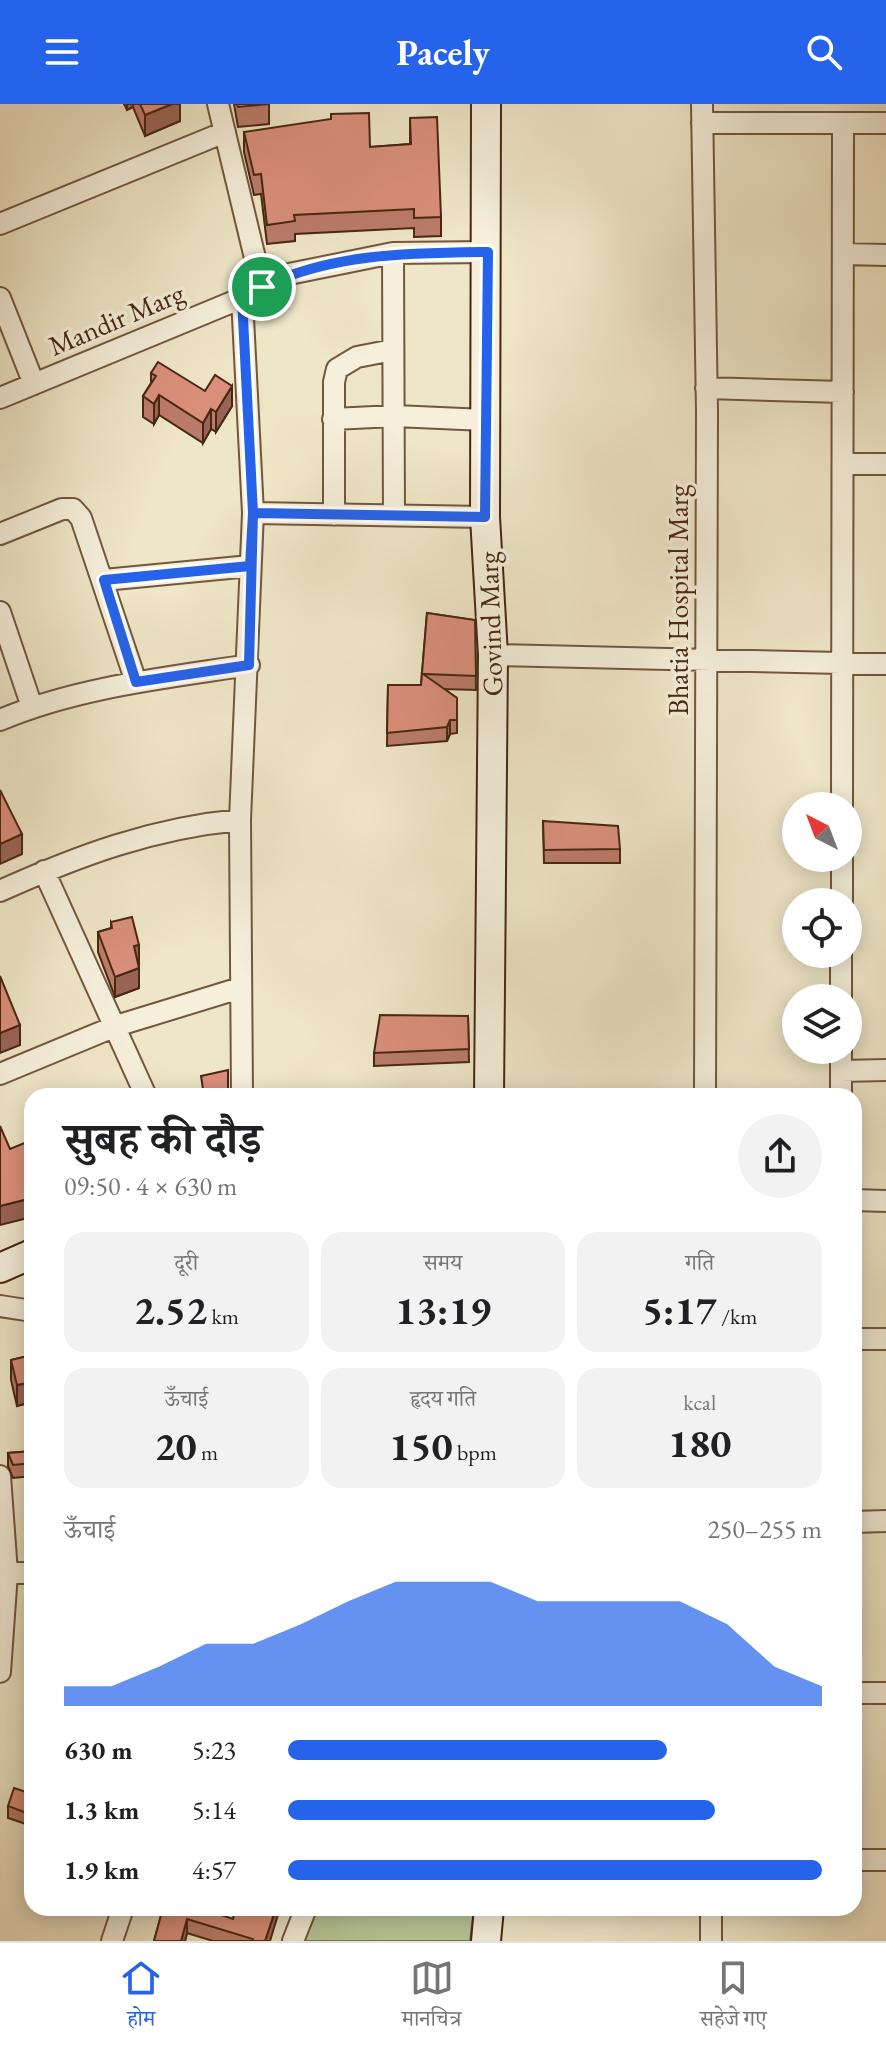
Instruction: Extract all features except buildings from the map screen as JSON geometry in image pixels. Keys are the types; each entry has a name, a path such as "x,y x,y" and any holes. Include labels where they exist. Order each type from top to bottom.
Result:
{"street":[{"path":"218,104 262,287"},
{"name":"Govind Marg","path":"486,104 485,517 493,655 489,1088"},
{"path":"702,113 886,123"},
{"name":"Bhatia Hospital Marg","path":"702,113 706,388 705,1088"},
{"path":"842,792 843,123"},
{"path":"0,224 225,132"},
{"name":"Mandir Marg","path":"0,398 302,271 393,253 488,252"},
{"path":"393,253 394,515"},
{"path":"843,254 886,255"},
{"path":"0,298 34,384"},
{"path":"242,298 253,513 249,665 240,820 242,1088"},
{"path":"334,515 333,419 337,369 357,357 393,350"},
{"path":"706,388 843,392"},
{"path":"333,419 395,416 485,420"},
{"path":"843,464 886,464"},
{"path":"0,534 62,509 73,509 81,518 104,580 136,682"},
{"path":"253,513 485,517"},
{"path":"104,580 250,566"},
{"path":"0,612 32,707"},
{"path":"493,655 886,664"},
{"path":"0,720 32,707 136,682 249,665"},
{"path":"0,891 136,836 188,824 240,820"},
{"path":"44,871 143,1088"},
{"path":"0,1074 116,1026 240,988"},
{"path":"841,1064 841,1088"},
{"path":"859,1064 886,1070"},
{"path":"862,1200 886,1201"},
{"path":"0,1268 24,1258"},
{"path":"0,1306 24,1310"},
{"path":"862,1339 886,1339"},
{"path":"0,1476 4,1573 0,1672"},
{"path":"862,1522 886,1521"},
{"path":"862,1693 886,1693"},
{"path":"862,1860 886,1860"},
{"path":"112,1941 120,1916"},
{"path":"293,1941 303,1916"},
{"path":"486,1941 488,1916"},
{"path":"711,1916 711,1941"}],"green space":[{"path":"310,1916 473,1916 470,1941 301,1941"}],"route":[{"path":"262,287 242,298 253,513 250,566 104,580 136,682 249,665 253,513 485,517 488,252 393,253 327,264 289,274 262,287"}]}
